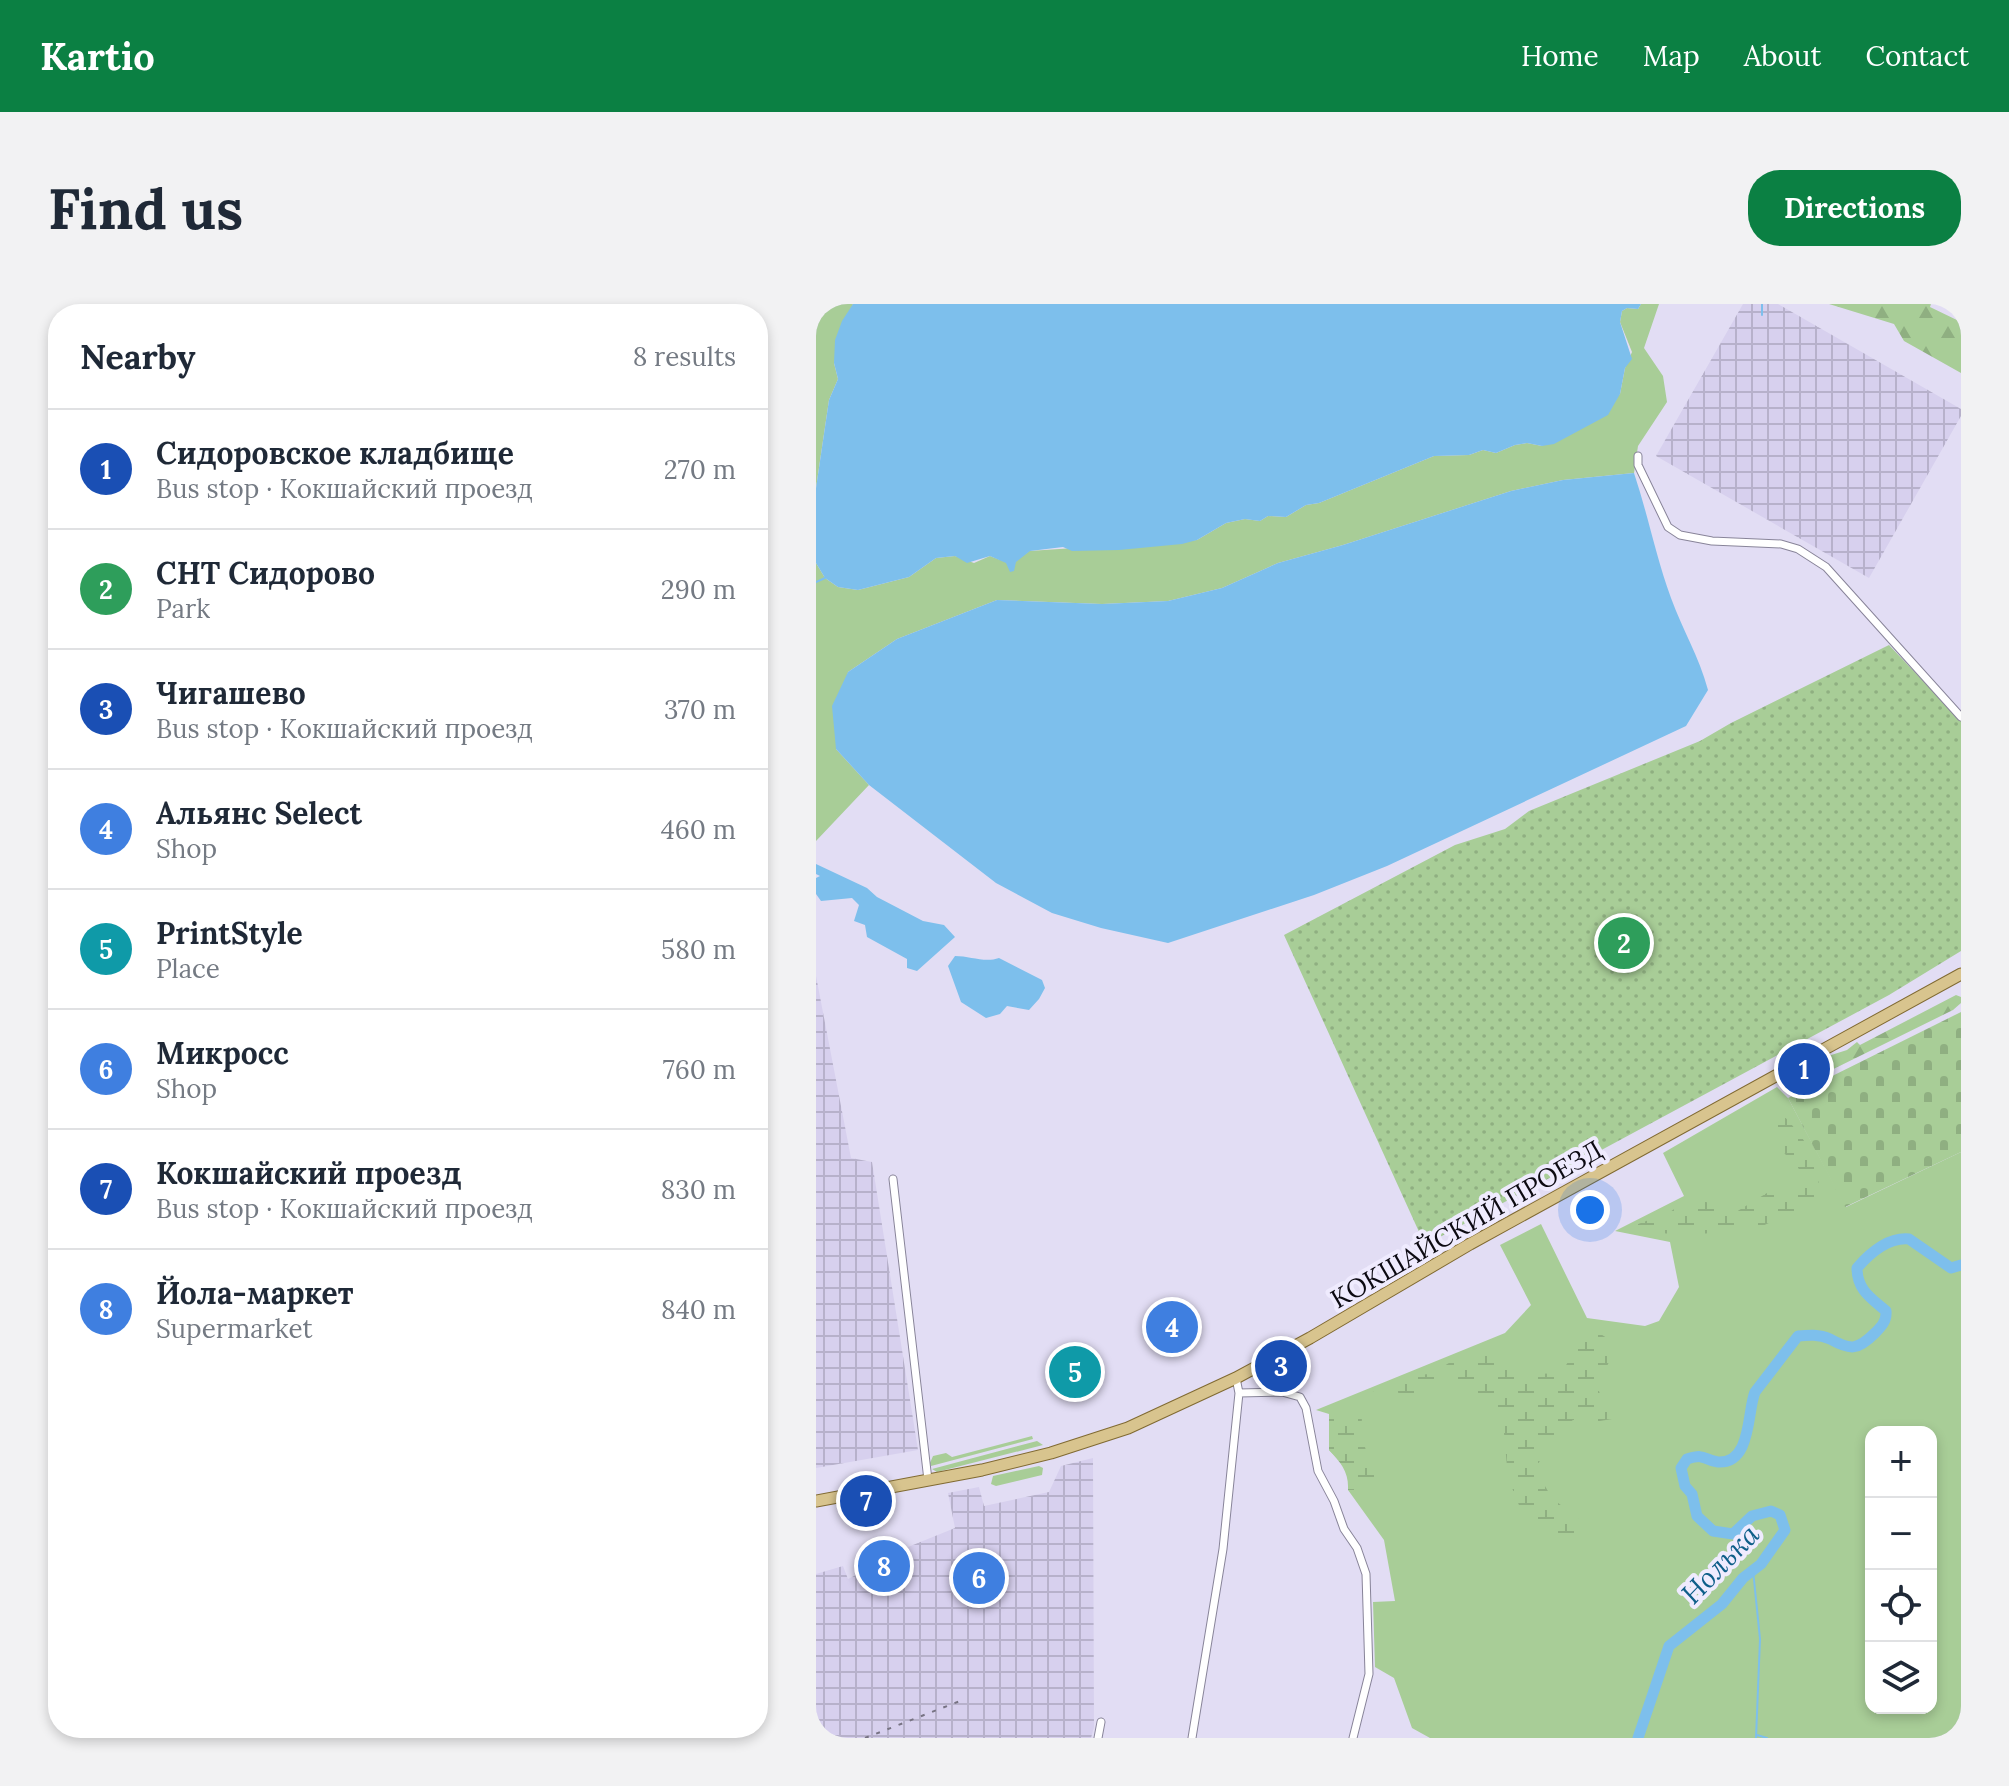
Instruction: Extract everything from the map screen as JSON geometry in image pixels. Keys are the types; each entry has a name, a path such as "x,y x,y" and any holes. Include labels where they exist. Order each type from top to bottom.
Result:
{"main road":[{"name":"КОКШАЙСКИЙ ПРОЕЗД","path":"816,1501 1051,1453 1128,1428 1236,1378 1310,1338 1470,1244 1961,974"}],"street":[{"path":"1638,456 1638,465 1668,527 1690,539 1781,544 1798,549 1826,567 1961,717"},
{"path":"893,1179 928,1480"},
{"path":"1192,1738 1223,1549 1239,1393 1236,1378"},
{"path":"1239,1393 1282,1392 1300,1397 1306,1408 1318,1471 1344,1529 1363,1561 1367,1587 1369,1674 1353,1738"},
{"path":"1098,1738 1101,1722"}],"shaded area":[{"path":"1743,304 1778,304 1961,409 1961,416 1869,578 1656,456"},
{"path":"816,976 851,1158 872,1162 918,1450 816,1468"},
{"path":"1093,1458 1094,1727 1091,1738 816,1738 816,1574 843,1566 848,1579 866,1570 866,1564 955,1528 948,1493 979,1487 984,1506 1049,1492 1061,1466"}],"green space":[{"path":"816,304 853,304 834,363 838,379 829,400 816,488"},
{"path":"1641,304 1659,304 1644,348 1663,376 1667,402 1638,446 1634,473 1563,480 1511,491 1278,563 1222,588 1168,601 1102,604 997,600 897,639 848,672 836,749 869,785 816,841 816,563 825,578 838,587 858,590 909,577 936,558 955,556 974,563 990,556 1011,561 1029,551 1197,540 1226,523 1245,519 1260,521 1268,516 1286,517 1306,505 1319,503 1434,456 1469,455 1483,450 1496,453 1527,443 1542,446 1620,394 1632,352 1620,322 1622,311 1638,309"},
{"path":"1829,304 1931,304 1930,307 1961,322 1961,373 1904,341 1894,324"},
{"path":"1889,645 1961,721 1961,951 1889,995 1425,1245 1284,935 1455,845 1505,829 1529,811 1700,741"},
{"path":"1956,995 1961,997 1961,1003 1953,1010 1795,1088 1793,1082 1814,1069 1825,1057 1847,1050 1857,1042 1860,1045"},
{"path":"1961,1012 1961,1152 1845,1207 1788,1098"},
{"path":"1777,1087 1788,1098 1846,1207 1961,1152 1961,1738 1430,1738 1412,1728 1394,1678 1375,1667 1373,1602 1395,1601 1384,1540 1348,1490 1343,1464 1329,1450 1329,1414 1316,1410 1505,1333 1531,1305 1500,1245 1541,1224 1587,1318 1645,1326 1659,1321 1679,1287 1670,1242 1615,1231 1684,1196 1663,1153"},
{"path":"1784,1116 1811,1153 1819,1199 1798,1198 1802,1207 1786,1218 1784,1216 1756,1229 1680,1235 1625,1229 1670,1212 1691,1197 1736,1212 1775,1188 1792,1191 1799,1169 1785,1154 1769,1124"},
{"path":"1585,1332 1599,1333 1618,1345 1597,1385 1601,1397 1615,1405 1612,1419 1594,1422 1573,1420 1558,1431 1535,1469 1552,1498 1602,1538 1552,1537 1525,1520 1508,1478 1504,1433 1473,1385 1441,1376 1402,1406 1396,1385 1372,1392 1414,1375 1431,1374 1457,1358 1497,1355 1521,1373 1561,1374"},
{"path":"1363,1407 1364,1444 1379,1479 1368,1490 1348,1490 1343,1468 1329,1450 1329,1414"},
{"path":"1032,1436 1033,1439 931,1466 930,1463 933,1456 946,1453 952,1457"},
{"path":"1037,1441 1043,1445 937,1472 932,1469"},
{"path":"1039,1466 1043,1468 1042,1475 996,1486 991,1484 993,1476"}],"water":[{"path":"853,304 1641,304 1638,309 1622,311 1620,322 1632,359 1625,368 1620,394 1608,415 1554,444 1542,446 1527,443 1496,453 1483,450 1469,455 1434,456 1319,503 1306,505 1286,517 1268,516 1260,521 1245,519 1226,523 1197,540 1182,544 1119,550 1072,551 1063,547 1030,551 1016,562 1014,571 1010,572 1006,563 990,556 967,563 955,556 936,558 909,577 858,590 838,587 825,578 816,563 816,488 829,400 838,379 834,363 835,340"},
{"path":"1634,473 1666,583 1708,690 1686,726 1387,866 1314,895 1168,943 1101,928 1052,913 996,883 869,785 836,749 832,706 848,672 897,639 997,600 1102,604 1168,601 1222,588 1278,563 1511,491 1563,480"},
{"path":"816,864 867,888 877,897 923,921 944,925 955,937 917,971 907,968 907,959 867,937 865,925 854,921 859,905 852,898 821,901 816,894 816,878 820,876 816,874"},
{"path":"955,956 983,960 999,958 1042,980 1045,988 1029,1010 1007,1006 1000,1014 986,1018 961,1002 948,966"}],"waterway":[{"path":"1762,304 1762,315"},
{"path":"816,582 825,578"},
{"name":"Нолька","path":"1638,1738 1669,1646 1722,1604 1743,1578 1761,1564 1785,1530 1780,1515 1771,1511 1752,1516 1733,1534 1713,1531 1697,1516 1692,1494 1685,1486 1681,1468 1687,1459 1701,1457 1718,1462 1737,1455 1743,1446 1755,1392 1798,1336 1822,1336 1853,1347 1863,1343 1879,1328 1885,1321 1886,1311 1862,1288 1857,1268 1880,1247 1909,1239 1951,1268 1961,1265"},
{"path":"1753,1570 1760,1639 1756,1738"},
{"path":"1757,1735 1767,1738"}],"railway":[{"path":"865,1738 960,1701"}],"place":[{"name":"СНТ Сидорово","path":"1624,943"},
{"name":"Сидоровское кладбище","path":"1804,1069"},
{"name":"Альянс Select","path":"1172,1327"},
{"name":"Чигашево","path":"1281,1366"},
{"name":"PrintStyle","path":"1075,1372"},
{"name":"Кокшайский проезд","path":"866,1501"},
{"name":"Йола-маркет","path":"884,1566"},
{"name":"Микросс","path":"979,1578"}]}
